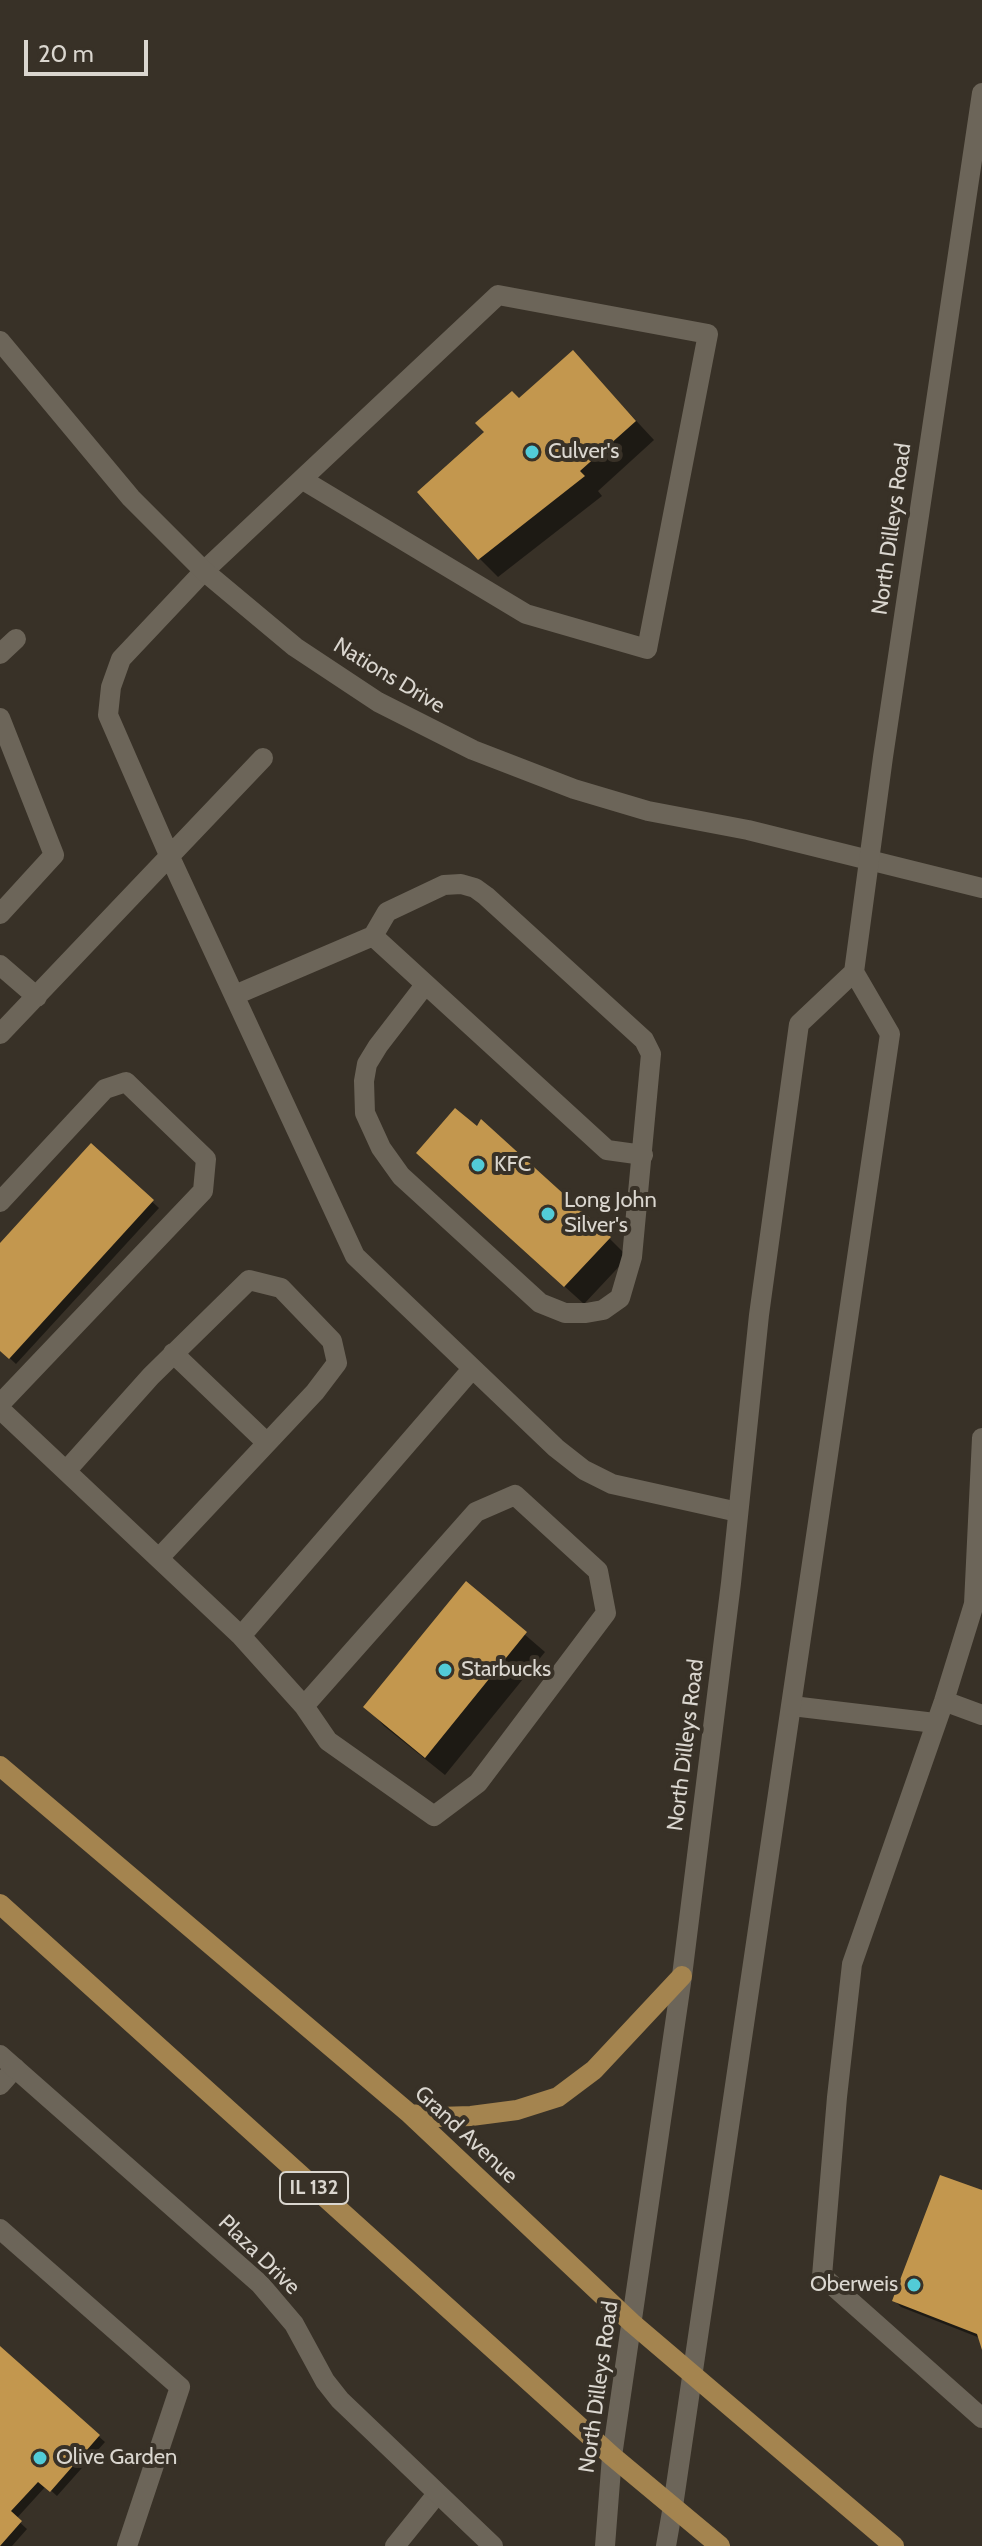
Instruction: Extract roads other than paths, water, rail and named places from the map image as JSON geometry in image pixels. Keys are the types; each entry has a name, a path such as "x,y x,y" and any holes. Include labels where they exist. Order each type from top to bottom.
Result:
{"main road":[{"name":"Grand Avenue","path":"0,1766 410,2114 632,2323 894,2546"},
{"name":"IL 132","path":"0,1904 612,2456 720,2546"},
{"path":"410,2114 471,2116 517,2110 558,2097 594,2070 682,1976"}],"street":[{"name":"North Dilleys Road","path":"605,2546 612,2456 682,1976 759,1315 799,1024 854,972 982,93"},
{"path":"303,480 526,614 647,649 708,334 498,295 204,571 121,659 111,687 108,715 169,855 355,1256 556,1448 584,1470 612,1484 738,1512"},
{"name":"Nations Drive","path":"0,341 131,498 204,571 295,647 378,702 473,750 574,789 648,811 748,830 982,888"},
{"path":"0,654 16,639"},
{"path":"0,718 54,855 0,914"},
{"path":"0,1034 263,758"},
{"path":"235,995 373,936 387,912 444,885 461,884 475,888 486,896 644,1040 651,1054 632,1257 620,1298 603,1310 565,1313 540,1303 401,1176 381,1148 365,1113 367,1064 425,985"},
{"path":"373,936 607,1150 643,1155"},
{"path":"0,965 37,997"},
{"path":"666,2546 890,1034 854,972"},
{"path":"0,1202 105,1089 126,1082 206,1159 203,1191 0,1406 241,1636 304,1706 328,1741 434,1816 478,1783 606,1613 598,1571 515,1495 502,1500 476,1512 304,1706"},
{"path":"66,1471 173,1353 249,1280 281,1288 332,1341 337,1363 315,1392 159,1558"},
{"path":"173,1353 267,1443"},
{"path":"241,1636 472,1369"},
{"path":"982,1438 974,1604 944,1701 852,1964 822,2276 982,2418"},
{"path":"944,1701 982,1715"},
{"path":"792,1706 935,1723"},
{"path":"0,2085 8,2061"},
{"name":"Plaza Drive","path":"8,2061 260,2284 294,2324 325,2381 340,2400 493,2546"},
{"path":"0,2229 180,2387 127,2546"},
{"path":"395,2546 437,2494"}],"place":[{"name":"Culver's","path":"532,452"},
{"name":"KFC","path":"478,1165"},
{"name":"Long John Silver's","path":"548,1214"},
{"name":"Starbucks","path":"445,1670"},
{"name":"Oberweis","path":"914,2285"},
{"name":"Olive Garden","path":"40,2458"}]}
